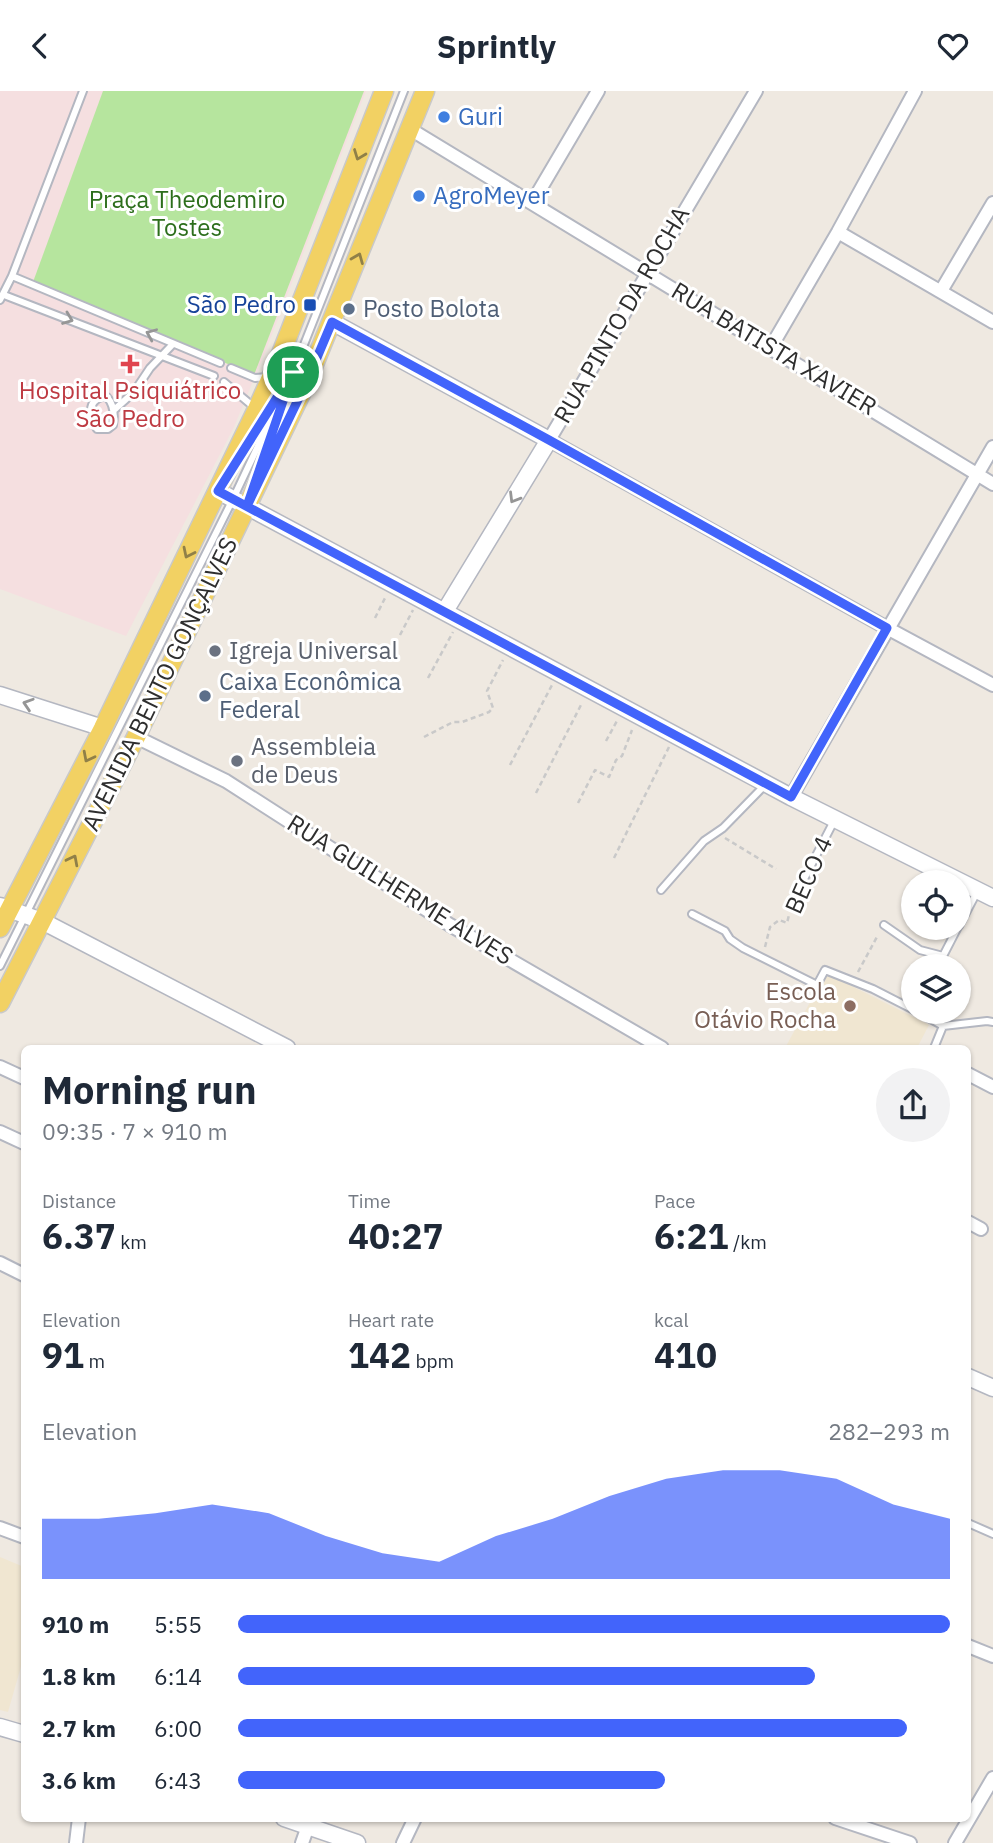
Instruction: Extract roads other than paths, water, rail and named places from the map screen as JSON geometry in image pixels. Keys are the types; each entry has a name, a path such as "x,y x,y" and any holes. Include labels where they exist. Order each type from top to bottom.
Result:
{"main road":[{"name":"AVENIDA BENTO GONÇALVES","path":"0,931 20,912 136,737 232,499 257,409 384,91"},
{"name":"AVENIDA BENTO GONÇALVES","path":"0,1003 20,912 103,728 232,499 308,379 425,91"}],"street":[{"path":"532,203 598,91"},
{"name":"RUA PINTO DA ROCHA","path":"452,615 549,440 755,91"},
{"path":"771,347 915,91"},
{"name":"RUA BATISTA XAVIER","path":"410,129 993,484"},
{"path":"941,291 993,202"},
{"path":"838,232 993,322"},
{"path":"332,322 993,685"},
{"path":"791,797 993,447"},
{"path":"232,499 791,797 986,894"},
{"path":"0,695 103,728"},
{"name":"RUA GUILHERME ALVES","path":"136,737 226,781 450,925 657,1045"},
{"path":"20,912 281,1045"},
{"path":"0,1067 21,1077"},
{"path":"971,1076 993,1087"},
{"path":"0,1132 21,1142"},
{"path":"971,1224 981,1229"},
{"path":"0,1263 21,1274"},
{"path":"971,1378 993,1388"},
{"path":"0,1528 21,1537"},
{"path":"971,1647 993,1655"},
{"path":"0,1727 21,1733"},
{"path":"971,1816 993,1778"},
{"path":"76,1843 79,1822"},
{"path":"296,1822 357,1843"},
{"path":"403,1843 413,1822"},
{"path":"847,1822 910,1843"},
{"path":"955,1843 967,1822"},
{"path":"302,1843 307,1826"}],"lane":[{"path":"12,276 217,362 211,375 2,297 83,91"},
{"path":"0,966 20,912 232,499 293,372 404,91"},
{"path":"114,410 107,397 96,399 91,412 97,429 108,429 113,425 114,410 134,392 142,377 173,344"},
{"path":"230,368 255,378 271,377"},
{"path":"232,499 293,372"},
{"path":"232,499 293,372"},
{"path":"224,382 257,409"},
{"path":"661,890 698,847 766,783"},
{"name":"BECO 4","path":"791,904 835,819"},
{"path":"971,912 986,894"},
{"path":"0,989 20,912"},
{"path":"692,914 725,931 730,939 743,948 817,985 825,970 901,1004"},
{"path":"884,925 901,937"},
{"path":"906,940 920,950 943,956 952,940"},
{"path":"939,1024 943,1026 993,1022"},
{"path":"935,1045 943,1026"},
{"path":"971,1524 993,1534"}],"place":[{"name":"Guri","path":"444,117"},
{"name":"AgroMeyer","path":"419,196"},
{"name":"São Pedro","path":"310,305"},
{"name":"Posto Bolota","path":"349,309"},
{"name":"Hospital Psiquiátrico São Pedro","path":"130,364"},
{"name":"Igreja Universal","path":"215,651"},
{"name":"Caixa Econômica Federal","path":"205,696"},
{"name":"Assembleia de Deus","path":"237,761"},
{"name":"Escola Otávio Rocha","path":"850,1006"}],"park label":[{"name":"Praça Theodemiro Tostes","path":"187,214"}]}
